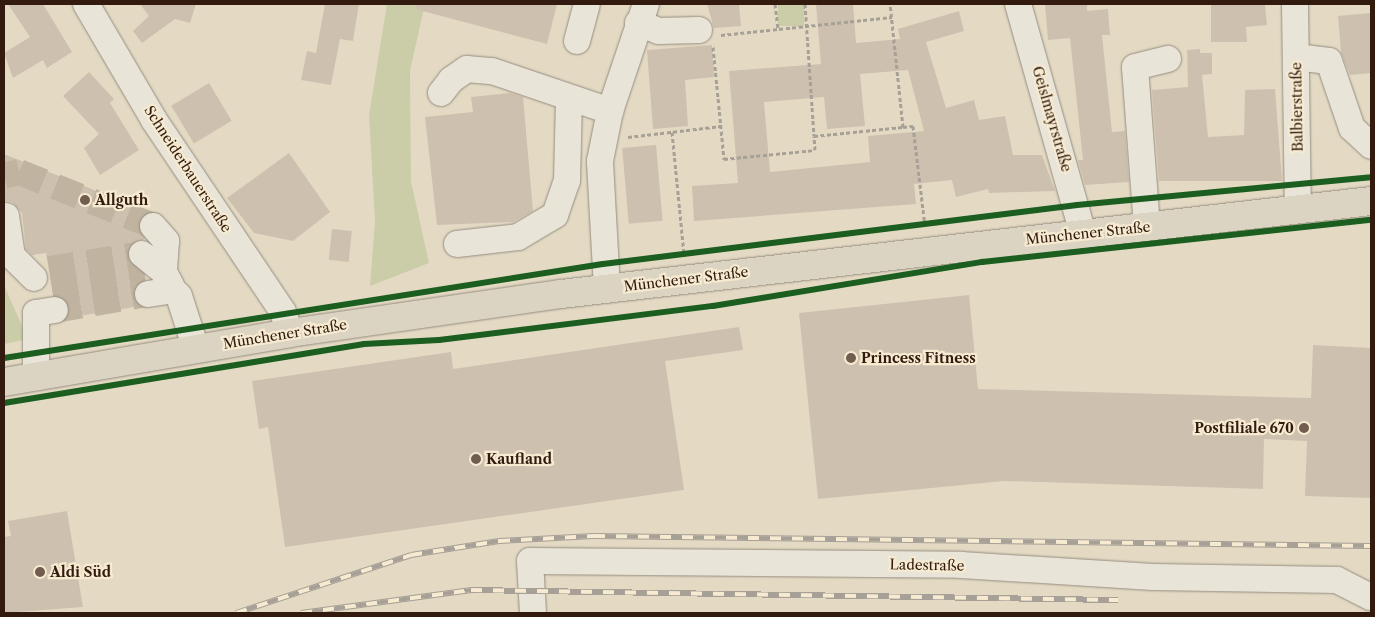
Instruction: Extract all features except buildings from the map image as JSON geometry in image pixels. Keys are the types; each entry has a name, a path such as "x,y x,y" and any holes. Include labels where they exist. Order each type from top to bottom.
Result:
{"main road":[{"name":"Münchener Straße","path":"4,382 290,333 607,288 1371,201"}],"street":[{"name":"Schneiderbauerstraße","path":"86,4 154,120 283,312 290,333"},
{"path":"577,41 587,4"},
{"name":"Geislmayrstraße","path":"1018,4 1083,234"},
{"name":"Balbierstraße","path":"1295,4 1298,210"},
{"path":"607,288 600,186 605,139 610,111 642,14 659,32 699,30"},
{"path":"1296,57 1329,61 1352,128 1371,146"},
{"path":"1147,227 1135,67 1168,59"},
{"path":"441,93 450,80 467,69 492,71 569,99 610,111"},
{"path":"457,244 518,237 542,225 562,202 566,181 569,99"},
{"path":"566,181 600,186"},
{"path":"6,216 12,256 43,292 36,377"},
{"path":"153,226 166,241 157,278 186,310 196,349"},
{"name":"Ladestraße","path":"533,613 530,561 961,565 1153,577 1337,580 1371,597"}],"path":[{"path":"775,4 778,29"},
{"path":"805,4 807,26 815,150 724,159 712,36 778,29 807,26 892,17"},
{"path":"890,4 903,127"},
{"path":"605,139 721,126"},
{"path":"814,136 914,126 925,226"},
{"path":"672,132 684,254"}],"green space":[{"path":"387,4 425,4 410,71 411,181 429,263 370,286 375,221 369,115"},
{"path":"778,4 804,4 804,26 778,26"},
{"path":"4,285 22,326 24,340 4,344"}],"tunnel":[{"path":"4,176 19,172 153,226"},
{"path":"49,269 142,254"},
{"path":"52,289 145,274"},
{"path":"55,310 148,294"}],"railway":[{"path":"236,613 411,555 499,541 594,536 1371,546"},
{"path":"301,613 471,590 1118,600"}],"cycle path":[{"path":"4,358 603,264 1077,205 1371,177"},
{"path":"4,403 364,344 439,340 713,306 982,262 1371,220"}],"place":[{"name":"Allguth","path":"85,200"},
{"name":"Princess Fitness","path":"851,358"},
{"name":"Postfiliale 670","path":"1304,428"},
{"name":"Kaufland","path":"476,459"},
{"name":"Aldi Süd","path":"40,572"}]}
